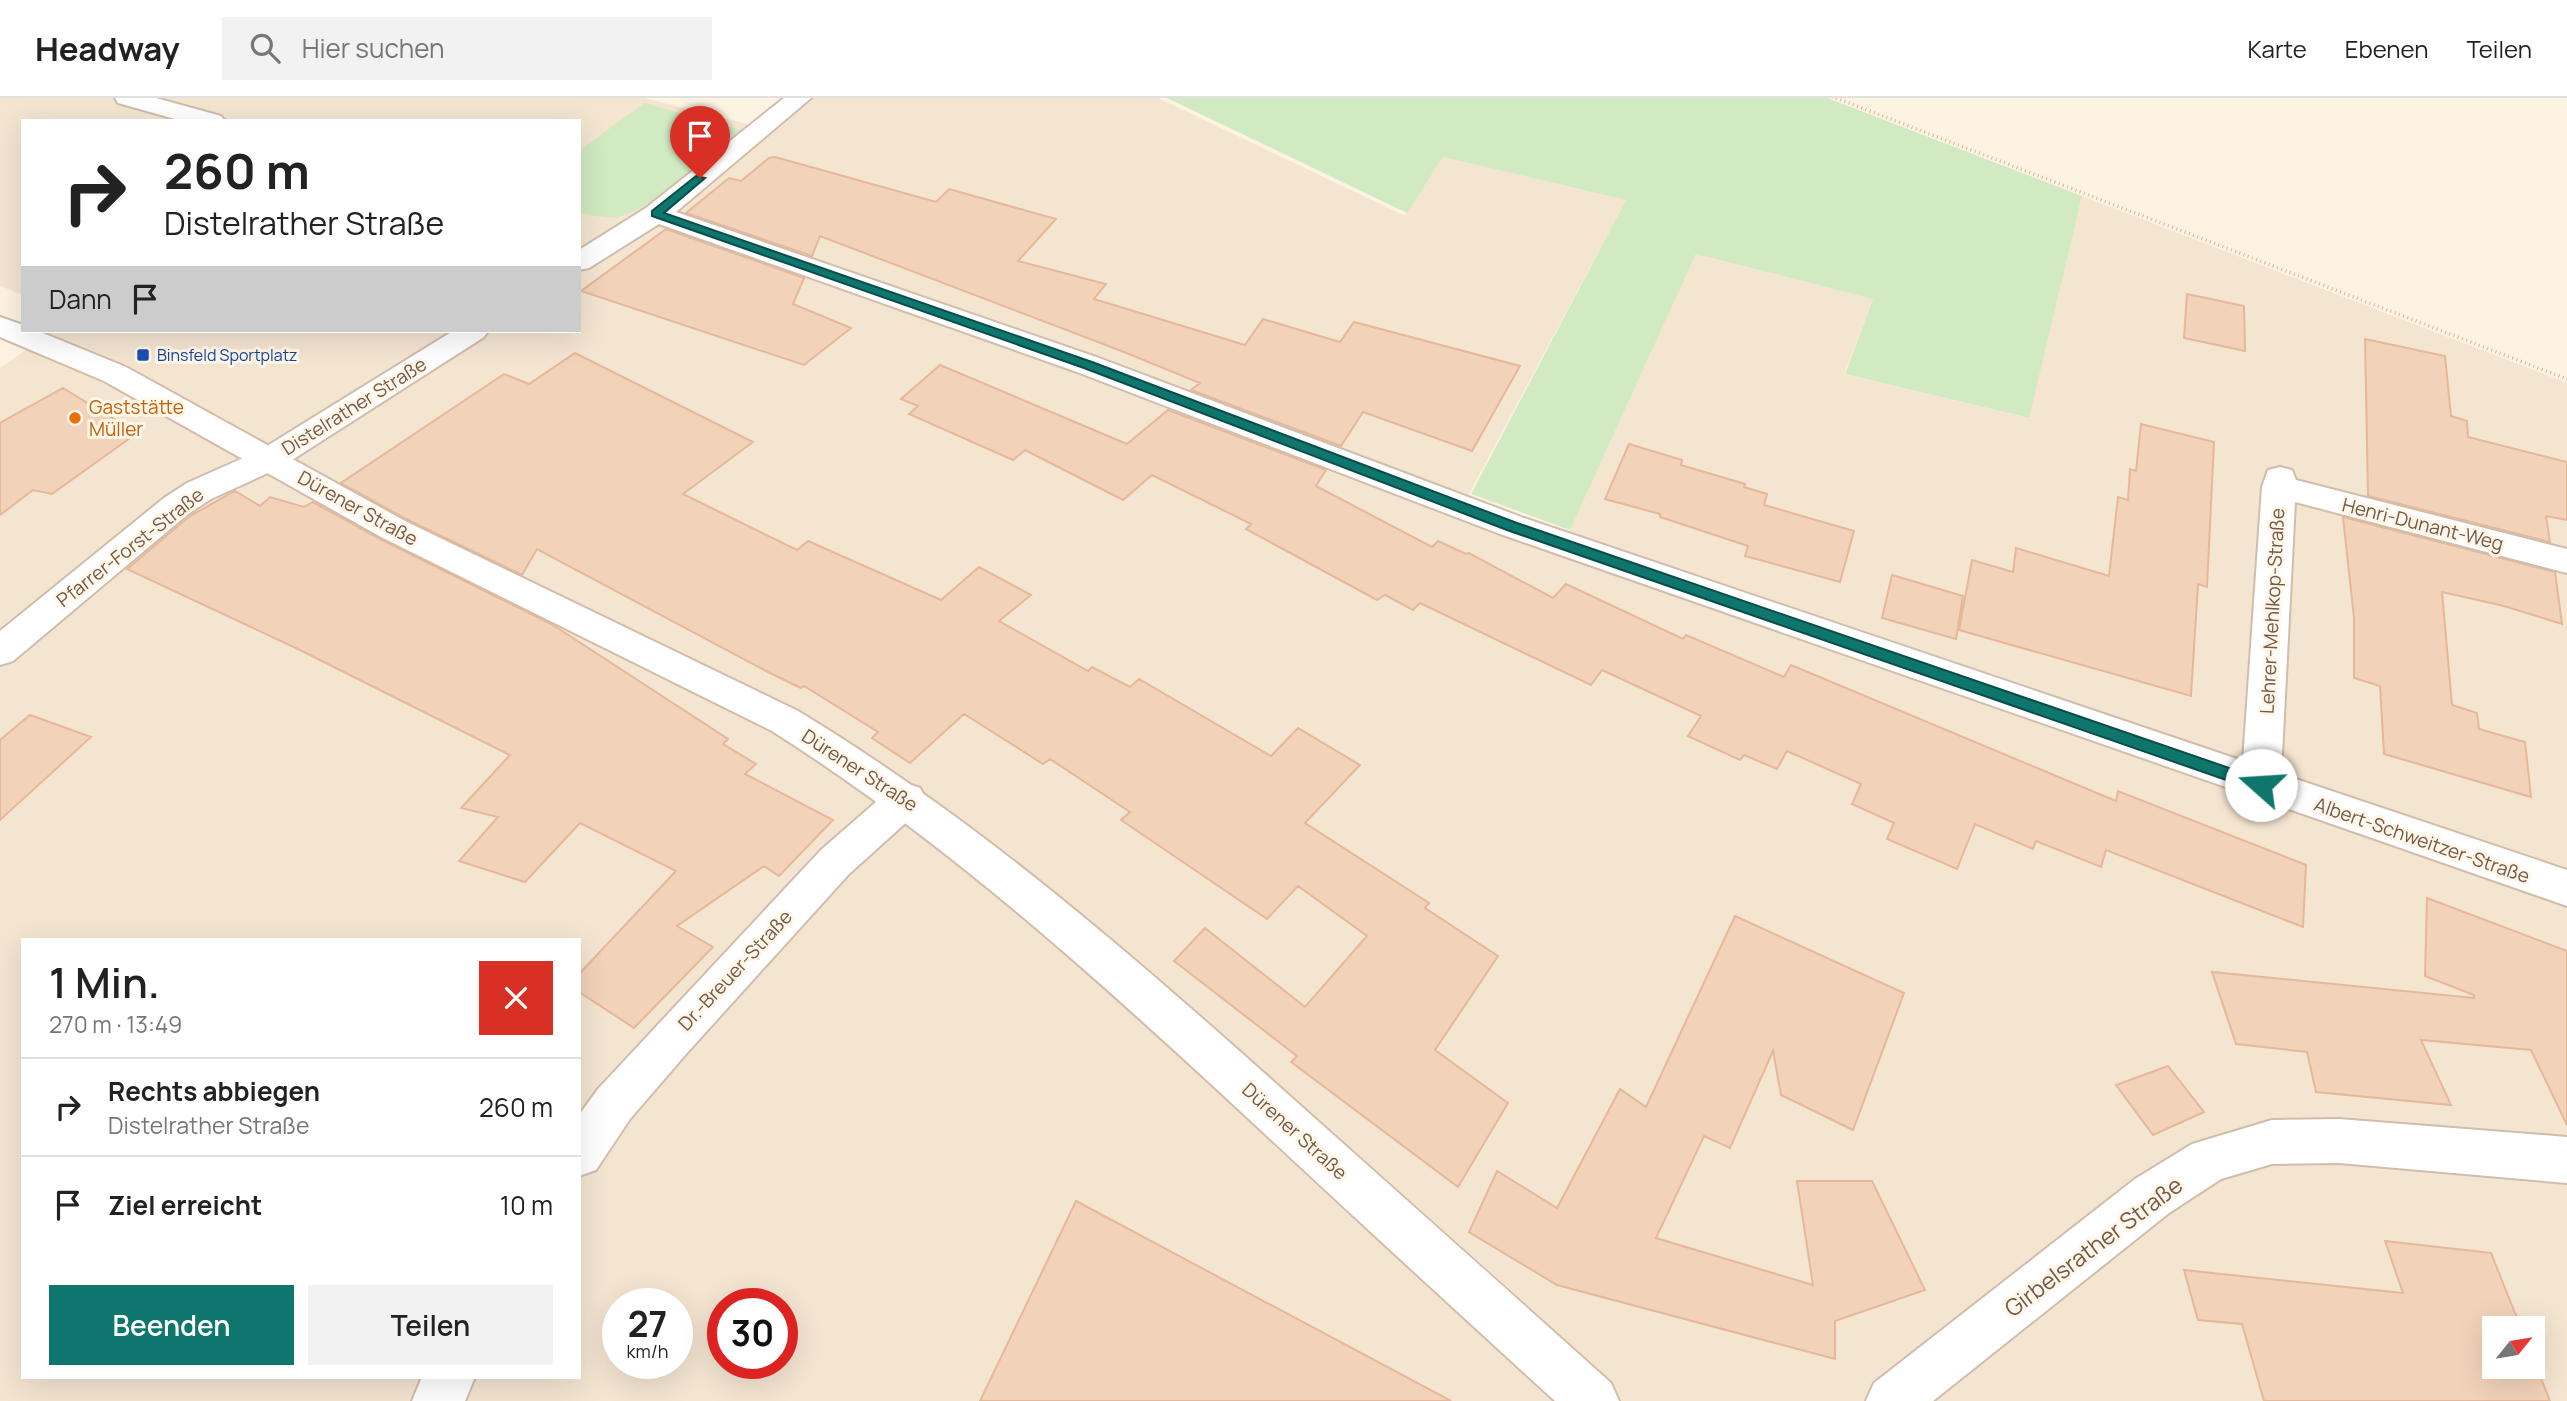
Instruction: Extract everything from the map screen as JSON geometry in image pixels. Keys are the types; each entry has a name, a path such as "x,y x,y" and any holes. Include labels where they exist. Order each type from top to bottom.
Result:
{"street":[{"path":"127,98 205,119"},
{"path":"581,261 656,214 799,98"},
{"name":"Albert-Schweitzer-Straße","path":"656,214 1088,365 1512,526 2567,888"},
{"path":"581,227 618,237"},
{"name":"Dürener Straße","path":"0,327 115,374 406,536 785,721 833,749 906,799 1078,935 1593,1401"},
{"name":"Distelrather Straße","path":"270,459 470,333"},
{"name":"Pfarrer-Forst-Straße","path":"0,651 176,506 199,491 270,459"},
{"name":"Lehrer-Mehlkop-Straße","path":"2261,785 2280,483"},
{"name":"Henri-Dunant-Weg","path":"2280,483 2567,561"},
{"name":"Dr.-Breuer-Straße","path":"581,1151 614,1104 835,862 906,799"},
{"name":"Girbelsrather Straße","path":"1892,1401 2152,1196 2209,1160 2272,1142 2339,1141 2567,1160"},
{"path":"438,1401 448,1379"}],"path":[{"path":"1836,98 2567,379"}],"shaded area":[{"path":"0,98 644,98 771,130 812,98 1158,98 1405,216 1443,157 1626,200 1461,509 1560,547 1696,254 1873,299 1844,374 2028,418 2082,196 2567,383 2567,1401 0,1401 0,368 50,333 581,333 581,119 21,119 21,294 0,286"}],"green space":[{"path":"1167,98 1827,98 2082,196 2029,418 1845,374 1873,299 1696,254 1570,530 1471,494 1626,200 1443,157 1407,213"},
{"path":"644,103 741,130 664,193 617,217 581,212 581,150"}],"building":[{"path":"775,157 936,202 949,189 1056,219 1018,261 1106,284 1094,299 1245,345 1263,319 1340,342 1354,322 1520,366 1472,451 1363,412 1341,446 1191,390 1200,383 1124,352 820,236 812,256 686,213 729,178 741,181 769,158"},
{"path":"666,229 804,278 793,304 851,328 804,365 581,291"},
{"path":"2187,294 2244,306 2245,351 2184,338"},
{"path":"2365,339 2445,356 2451,416 2467,421 2468,437 2567,462 2567,520 2546,516 2550,542 2368,496"},
{"path":"575,353 753,442 683,494 797,550 808,541 941,600 979,567 1031,595 999,621 1088,671 1092,667 1130,687 1139,679 1271,756 1298,728 1360,765 1305,823 1429,903 1425,908 1498,956 1435,1050 1508,1103 1458,1187 1291,1062 1297,1056 1174,961 1205,928 1305,1007 1367,936 1298,886 1267,919 1121,820 1130,812 1050,759 1043,764 964,714 910,763 872,738 878,732 804,686 801,688 770,673 537,549 522,575 406,519 341,483 504,374 529,384"},
{"path":"940,365 1127,444 1168,410 1326,470 1316,486 1432,547 1438,541 1469,553 1553,598 1566,584 1683,639 1686,635 1784,677 1791,665 2116,801 2118,791 2306,865 2303,927 2106,850 2101,867 2036,841 2033,849 1975,824 1957,869 1887,839 1894,823 1852,804 1861,784 1787,751 1777,769 1744,755 1740,760 1688,736 1701,716 1602,670 1591,685 1420,603 1413,610 1385,595 1377,600 1246,529 1251,524 1152,475 1123,500 1025,450 1013,460 909,414 918,406 901,399"},
{"path":"63,388 137,433 52,494 33,490 0,515 0,423"},
{"path":"2141,424 2214,442 2207,587 2198,584 2191,696 1959,630 1972,560 2013,572 2016,548 2109,576 2118,497 2128,500 2130,469 2136,471"},
{"path":"1629,444 1682,460 1681,465 1745,484 1744,487 1767,494 1764,505 1854,531 1840,582 1745,556 1748,546 1660,517 1660,514 1605,499"},
{"path":"235,491 260,506 270,497 304,507 313,502 380,539 553,625 728,739 723,744 756,764 745,774 833,820 779,876 764,866 677,926 713,947 634,1028 581,993 581,972 676,871 580,823 525,882 459,861 498,817 461,808 510,755 302,651 127,569 190,516"},
{"path":"2343,517 2555,572 2562,624 2504,606 2442,592 2452,705 2477,713 2479,729 2525,742 2531,797 2384,754 2380,686 2354,678 2354,618"},
{"path":"1892,575 1963,596 1956,639 1882,618"},
{"path":"30,715 91,737 0,820 0,740"},
{"path":"2427,898 2567,951 2567,1125 2531,1050 2421,1040 2451,1105 2316,1092 2307,1052 2236,1044 2212,972 2474,998 2474,995 2425,976"},
{"path":"1735,916 1904,993 1853,1130 1781,1095 1773,1051 1730,1148 1704,1136 1656,1238 1813,1285 1797,1181 1872,1181 1925,1290 1835,1321 1835,1359 1557,1285 1469,1232 1497,1171 1557,1208 1620,1089 1646,1107"},
{"path":"2168,1066 2204,1112 2153,1135 2116,1085"},
{"path":"1076,1201 1451,1401 980,1401"},
{"path":"2385,1241 2491,1253 2516,1316 2482,1316 2482,1379 2541,1379 2550,1401 2264,1401 2242,1324 2198,1320 2184,1270 2403,1293"}],"place":[{"name":"Binsfeld Sportplatz","path":"143,355"},
{"name":"Gaststätte Müller","path":"75,418"}],"route":[{"path":"700,178 656,214 1088,365 1512,526 2261,785"}]}
